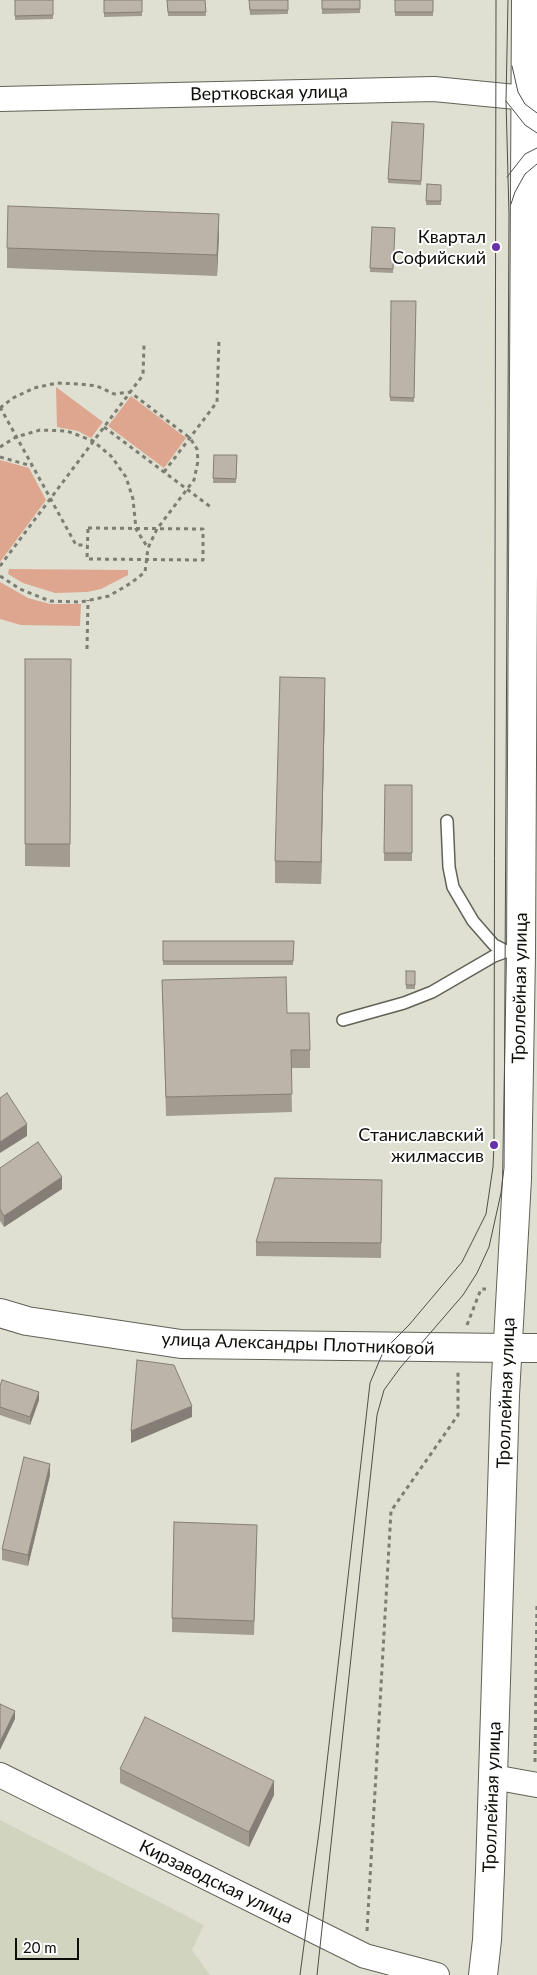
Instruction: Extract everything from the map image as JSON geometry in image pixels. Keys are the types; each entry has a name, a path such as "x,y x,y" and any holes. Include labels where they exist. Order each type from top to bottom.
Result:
{"main road":[{"name":"Троллейная улица","path":"483,1975 487,1940 508,1348 517,1179 513,954 531,236 531,99 526,0"},
{"name":"улица Александры Плотниковой","path":"0,1313 27,1321 181,1344 537,1348"}],"street":[{"name":"Вертковская улица","path":"0,99 434,89 531,99"},
{"name":"Кирзаводская улица","path":"0,1775 365,1956 437,1975"},
{"path":"493,1778 536,1785"}],"lane":[{"path":"447,822 449,867 453,887 473,921 494,945 513,954"},
{"path":"343,1020 404,1003 432,992 494,956 513,954"}],"path":[{"path":"164,472 217,402 219,339"},
{"path":"0,566 143,375 144,345"},
{"path":"0,576 20,589 50,600 80,602 110,596 131,584 145,572 148,548 157,529 194,480 198,461 197,448 190,438 130,392 114,394 97,386 57,383 34,388 13,398 0,407 76,545 87,545"},
{"path":"104,427 212,508"},
{"path":"0,447 16,437 40,430 67,431 93,441 111,456 126,477 133,499 136,529 148,548"},
{"path":"0,457 32,466"},
{"path":"88,528 157,529 203,529 203,560 87,559 88,528"},
{"path":"88,600 88,649"},
{"path":"365,1956 392,1510 458,1415"},
{"path":"536,1785 537,1603"}],"shaded area":[{"path":"56,387 103,422 91,438 78,431 57,427"},
{"path":"131,396 186,438 164,468 108,426"},
{"path":"0,460 29,468 46,500 0,562"},
{"path":"9,569 128,570 128,575 101,589 87,592 55,593 23,583 8,574"},
{"path":"0,582 28,598 50,604 81,604 80,626 21,625 0,619"},
{"path":"0,1820 204,1925 192,1950 210,1975 0,1975"}],"building":[{"path":"15,0 53,0 53,15 15,16"},
{"path":"104,0 142,0 142,12 104,13"},
{"path":"167,0 205,0 206,12 168,12"},
{"path":"249,0 288,0 288,10 250,10"},
{"path":"322,0 360,0 360,9 322,9"},
{"path":"395,0 433,0 433,12 395,12"},
{"path":"392,122 424,124 421,181 388,179"},
{"path":"427,184 441,185 441,201 426,201"},
{"path":"8,206 219,214 217,255 7,248"},
{"path":"372,227 395,228 393,269 370,268"},
{"path":"391,301 416,301 414,398 390,397"},
{"path":"214,455 237,455 236,479 213,478"},
{"path":"25,659 71,659 70,844 25,844"},
{"path":"280,677 325,678 321,862 275,861"},
{"path":"385,785 412,785 412,853 384,853"},
{"path":"163,941 294,941 293,961 163,961"},
{"path":"406,971 415,971 415,985 406,985"},
{"path":"286,977 287,1013 309,1013 310,1050 291,1050 292,1094 166,1097 162,980"},
{"path":"7,1093 27,1124 0,1142 0,1098"},
{"path":"38,1142 62,1177 4,1216 0,1209 0,1168"},
{"path":"275,1178 382,1180 381,1243 256,1242"},
{"path":"137,1360 174,1365 192,1406 131,1431"},
{"path":"2,1380 39,1392 30,1417 0,1407 0,1386"},
{"path":"24,1457 50,1464 28,1555 2,1549"},
{"path":"174,1522 257,1525 254,1621 172,1618"},
{"path":"0,1704 15,1711 0,1742"},
{"path":"145,1717 274,1781 249,1832 120,1769"}],"tram line":[{"path":"300,1975 320,1824 370,1383 384,1350 409,1325 462,1262 486,1214 493,1167 496,0"},
{"path":"317,1975 377,1415 384,1390 400,1368 463,1295 477,1273 489,1247 501,1193 504,1168 509,214 506,101 508,0"},
{"path":"512,66 518,92 525,104 537,113"},
{"path":"506,101 525,125 537,133"},
{"path":"507,177 525,154 537,148"},
{"path":"511,204 525,174 537,164"}],"place":[{"name":"Квартал Софийский","path":"496,247"},
{"name":"Станиславский жилмассив","path":"494,1145"}]}
